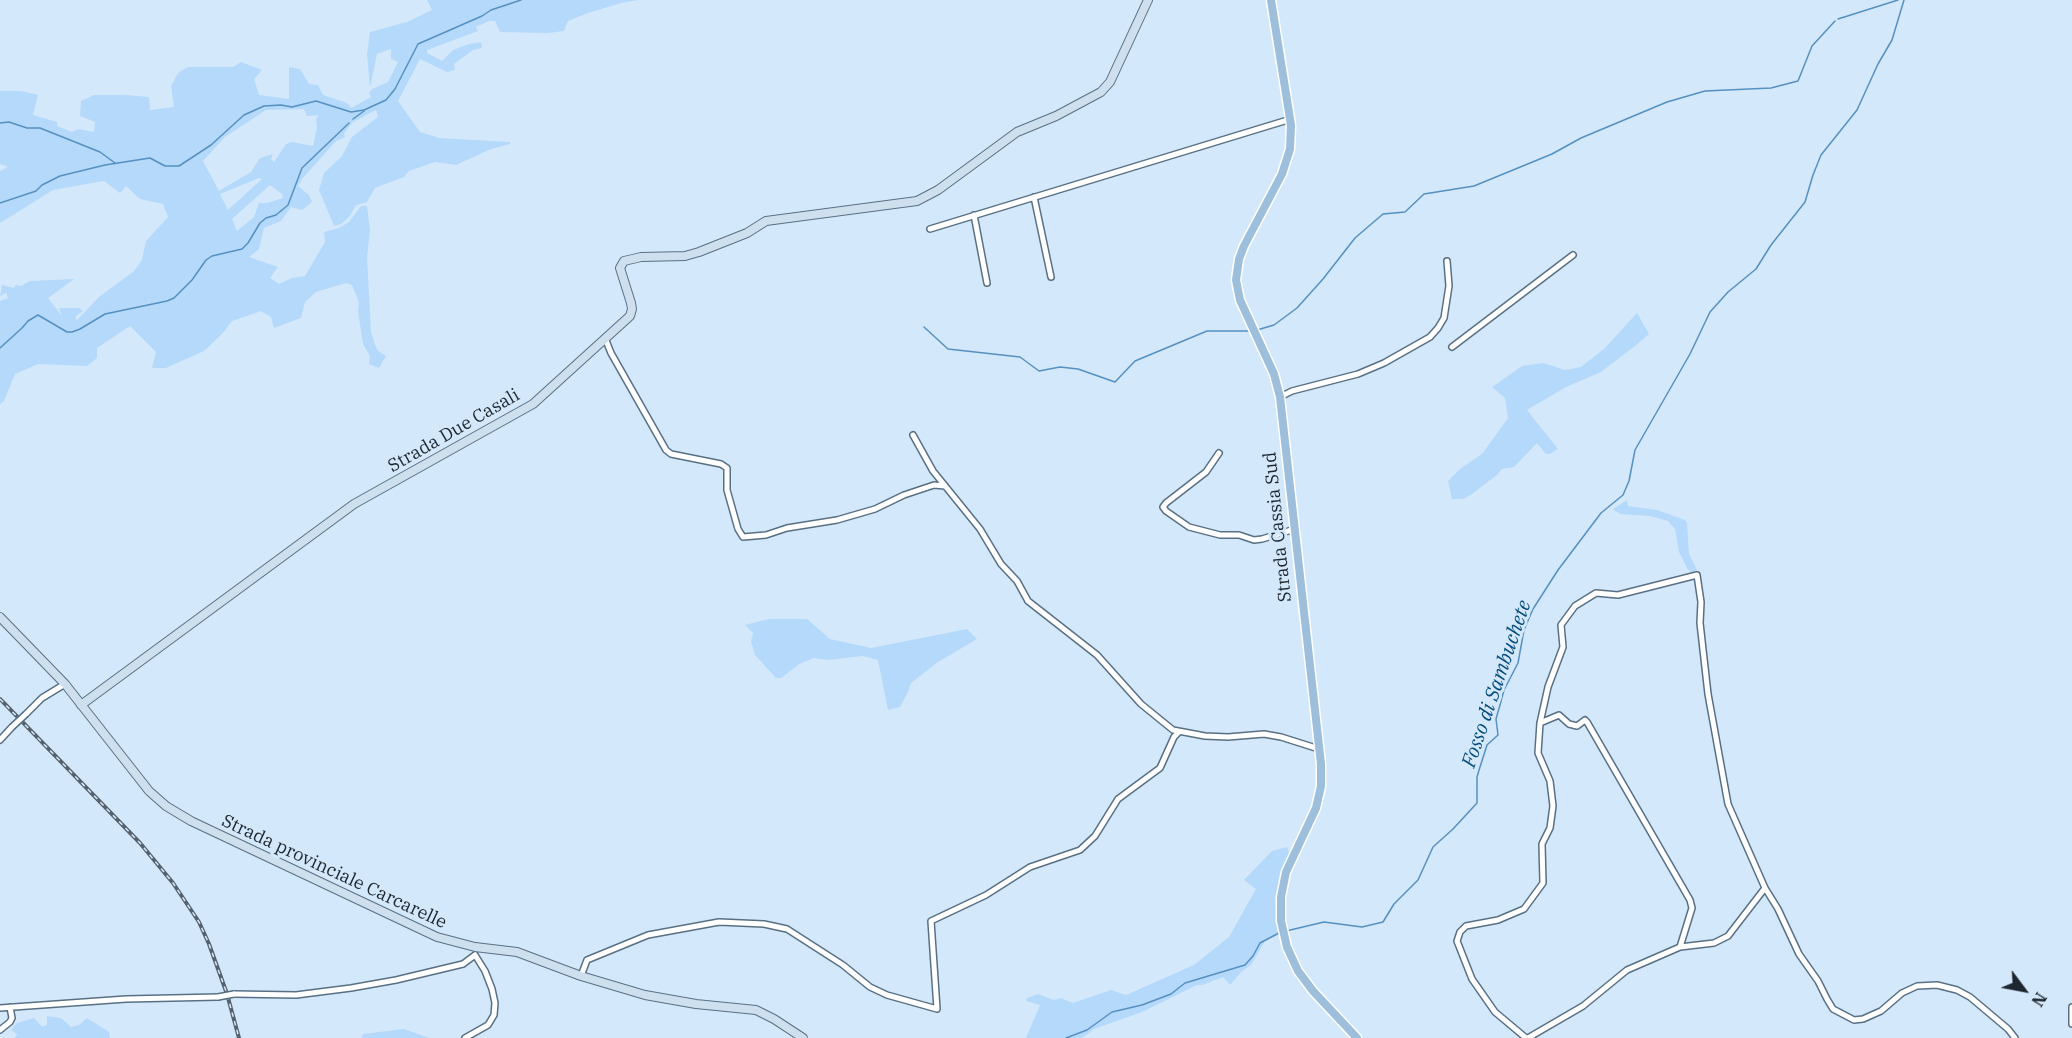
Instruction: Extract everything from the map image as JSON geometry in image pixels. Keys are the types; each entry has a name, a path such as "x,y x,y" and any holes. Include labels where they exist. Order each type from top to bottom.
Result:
{"main road":[{"name":"Strada Cassia Sud","path":"1271,0 1291,119 1291,137 1287,161 1244,246 1239,259 1236,280 1240,300 1274,374 1280,397 1321,786 1319,797 1286,872 1281,897 1281,921 1287,947 1298,971 1313,991 1357,1038"}],"street":[{"name":"Strada Due Casali","path":"81,705 354,504 533,404 630,316 632,309 620,268 624,261 641,257 685,256 747,233 766,221 917,201 938,190 1017,132 1056,116 1101,93 1110,82 1149,0"},
{"path":"930,229 1291,119"},
{"path":"1034,197 1051,277"},
{"path":"974,215 987,283"},
{"path":"1452,347 1573,255"},
{"path":"1280,397 1358,374 1390,360 1430,337 1444,318 1449,286 1446,261"},
{"path":"605,338 611,353 666,450 671,454 721,464 727,468 727,490 738,529 743,537 766,535 787,528 837,520 875,509 904,495 934,485 945,486"},
{"path":"913,435 929,465 980,529 1001,564 1017,581 1028,601 1097,654 1141,704 1173,730 1228,737 1264,734 1281,736 1319,750"},
{"path":"1219,453 1206,472 1163,507 1189,527 1220,535 1239,535 1254,540 1294,529"},
{"path":"1765,888 1728,936 1714,943 1680,947 1627,970 1583,1006 1527,1038 1495,1012 1472,979 1457,941 1460,932 1467,926 1498,920 1524,909 1543,883 1542,844 1550,828 1553,806 1550,781 1538,753 1540,723 1548,687 1563,647 1562,625 1575,606 1596,593 1618,595 1697,575 1708,694 1728,804 1765,888 1778,909 1799,954 1818,981 1833,1009 1854,1020 1863,1019 1881,1011 1902,993 1917,986 1937,985 1957,990 1970,997 2008,1029 2015,1038"},
{"name":"Strada provinciale Carcarelle","path":"0,617 64,684 149,791 177,813 425,933 475,951 517,952 581,976 645,995 696,1004 756,1010 802,1038"},
{"path":"0,740 42,698 64,684"},
{"path":"1540,723 1559,715 1569,724 1577,726 1585,720 1587,722 1690,900 1692,908 1680,947"},
{"path":"581,976 587,960 648,935 719,922 764,924 787,929 843,965 870,987 937,1009 932,921 986,895 1030,867 1080,850 1088,845 1118,799 1160,768 1174,737 1179,732"},
{"path":"0,1008 132,998 218,998 234,994 296,995 396,981 463,964 475,951 492,989 495,1003 494,1015 488,1025 465,1038"},
{"path":"2072,1006 2072,1024"},
{"path":"0,1030 12,1018 10,1007"}],"shaded area":[{"path":"427,0 638,0 621,3 568,21 564,31 500,32 495,21 489,21 476,27 478,31 427,50 427,53 442,61 453,50 469,44 481,42 482,48 473,50 454,64 455,70 447,72 420,59 398,101 420,132 439,138 510,142 510,144 491,149 456,165 435,162 409,171 404,177 375,188 367,202 356,205 349,217 341,224 334,226 319,190 324,173 342,156 352,137 378,117 376,110 353,122 344,133 345,137 336,141 302,179 298,186 309,195 312,202 302,210 291,207 281,221 264,228 259,249 249,257 278,267 270,278 279,284 292,278 305,276 325,242 324,232 339,228 349,222 361,206 367,206 370,230 367,257 371,332 377,350 386,356 379,368 369,364 370,356 363,344 358,311 359,302 352,285 346,283 316,292 305,302 301,318 274,328 271,317 261,311 232,321 204,351 166,368 152,368 156,352 130,326 97,348 97,358 87,366 38,364 15,374 4,401 0,404 0,301 8,298 6,293 0,296 2,285 14,288 16,285 21,286 30,281 74,279 48,298 62,316 59,308 79,308 83,311 76,316 76,321 99,297 134,271 142,260 146,241 168,217 163,204 140,199 126,186 120,193 104,181 53,190 0,223 0,171 8,167 0,164 0,91 21,91 38,95 33,115 57,122 57,126 72,132 78,129 94,132 95,122 80,116 81,101 94,95 126,95 149,97 150,110 174,107 171,86 178,73 188,67 233,67 241,62 262,70 254,79 259,95 289,99 289,67 300,69 309,84 318,85 323,95 347,103 351,108 371,97 369,93 372,89 388,82 398,62 391,59 391,49 377,54 370,88 367,54 370,32 407,22 432,10","holes":["304,109 307,116 319,115 316,119 317,128 313,146 292,142 286,144 274,162 271,159 273,154 260,158 251,172 219,191 203,161 225,137 266,110","259,178 262,179 228,210 220,194","270,185 282,194 283,198 259,203 254,217 237,231 232,219"]},
{"path":"1637,313 1649,334 1601,372 1566,387 1527,410 1558,449 1546,454 1537,443 1514,467 1502,469 1463,499 1452,499 1448,481 1460,469 1482,454 1508,418 1505,398 1492,387 1522,366 1543,363 1565,370 1581,367 1605,348"},
{"path":"1627,500 1628,506 1657,510 1685,520 1689,554 1697,570 1691,573 1687,568 1679,552 1675,529 1668,521 1650,516 1620,514 1613,509"},
{"path":"769,619 807,619 830,639 871,648 967,629 977,639 938,662 911,683 900,707 888,710 878,660 863,656 828,660 814,658 801,663 781,678 776,678 755,655 751,641 753,633 745,625"},
{"path":"1287,847 1290,854 1280,876 1276,902 1279,934 1265,941 1251,965 1242,971 1230,985 1223,977 1197,985 1142,1012 1094,1029 1082,1038 1026,1038 1040,1005 1026,1001 1027,998 1038,994 1054,1000 1061,998 1073,1003 1111,990 1126,995 1194,965 1229,937 1256,889 1244,880 1272,851"},
{"path":"47,1016 61,1018 71,1027 79,1025 87,1018 109,1032 110,1038 15,1038 17,1034 11,1030 17,1023 34,1018 42,1027 47,1025"},
{"path":"404,1029 429,1038 361,1038 363,1034"}],"waterway":[{"path":"0,203 36,191 42,185 60,176 105,165 150,158 165,166 179,166 211,145 244,115 264,106 292,107 316,101 351,112 364,110 386,100 395,89 418,44 491,10 521,0"},
{"path":"1838,19 1898,0"},
{"name":"Fosso di Sambuchete","path":"1286,931 1324,922 1362,927 1383,922 1394,904 1418,880 1433,847 1477,803 1477,777 1487,745 1498,735 1496,719 1504,690 1518,663 1524,630 1533,609 1558,570 1601,513 1623,495 1629,481 1635,450 1690,354 1710,312 1728,292 1756,269 1771,245 1805,202 1821,155 1857,110 1892,40 1904,0"},
{"path":"1257,330 1274,325 1297,308 1355,238 1383,214 1405,212 1424,194 1474,186 1667,102 1705,91 1771,88 1798,81 1812,46 1835,21"},
{"path":"353,119 364,111"},
{"path":"0,123 9,122 27,128 40,128 100,152 115,163"},
{"path":"0,348 28,321 38,315 67,332 72,332 105,314 174,298 192,280 206,260 212,256 242,249 260,223 276,215 288,205 302,168 349,123"},
{"path":"924,327 948,349 1020,357 1039,371 1060,367 1078,369 1115,382 1135,361 1207,331 1249,331"},
{"name":"Fosso di Sambuchete","path":"1066,1038 1087,1030 1112,1012 1142,1005 1171,994 1185,983 1245,965 1260,943 1279,933"}],"railway":[{"path":"0,699 140,843 173,883 199,922 209,944 227,994 239,1038"}]}
